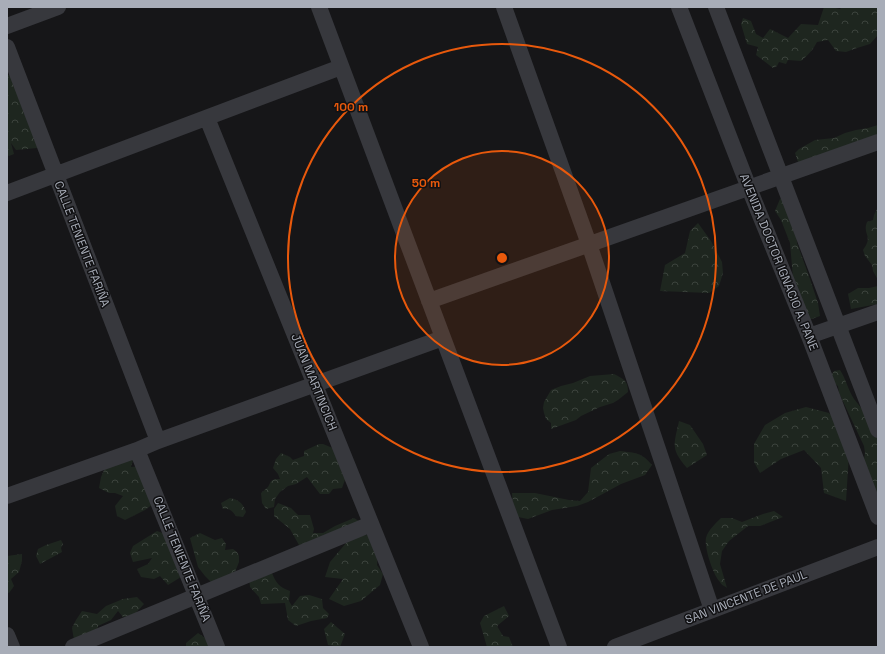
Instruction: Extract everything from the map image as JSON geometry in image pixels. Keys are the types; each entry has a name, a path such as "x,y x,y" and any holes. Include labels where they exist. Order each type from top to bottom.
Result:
{"street":[{"path":"7,26 58,7"},
{"path":"319,7 558,647"},
{"path":"504,7 589,244 712,610"},
{"name":"AVENIDA DOCTOR IGNACIO A. PANE","path":"679,7 809,336 878,517"},
{"path":"716,7 878,430"},
{"name":"CALLE TENIENTE FARIÑA","path":"7,47 158,441"},
{"path":"7,193 341,67"},
{"name":"JUAN MARTINCICH","path":"207,118 421,647"},
{"path":"429,301 878,142"},
{"path":"809,336 878,312"},
{"path":"8,492 137,450 158,441 443,338"},
{"name":"CALLE TENIENTE FARIÑA","path":"137,450 217,647"},
{"path":"74,647 371,524"},
{"name":"SAN VINCENTE DE PAUL","path":"615,647 643,642 712,610 878,546"},
{"path":"7,635 12,647"}],"green space":[{"path":"824,7 840,9 842,7 878,7 878,35 870,44 846,52 836,51 828,40 817,42 814,48 801,61 788,60 786,64 779,62 777,66 773,68 756,55 758,47 747,44 741,24 743,18 751,21 756,34 763,38 770,29 788,38 801,24 818,25"},
{"path":"10,74 46,139 37,148 16,150 11,143 14,154 9,156 7,155 7,76"},
{"path":"878,125 878,139 799,165 795,153 815,140 834,138 845,133"},
{"path":"791,193 797,243 818,303 820,316 809,320 795,301 790,243 781,220 775,211 780,199"},
{"path":"878,207 878,280 873,271 872,265 865,256 863,250 868,241 866,230 867,222 873,220"},
{"path":"698,223 711,241 722,262 723,273 719,286 709,293 660,291 665,265 685,253 690,231"},
{"path":"878,286 878,304 851,309 848,294 858,288"},
{"path":"840,370 854,399 878,429 878,509 863,466 865,453 864,446 839,393 838,386 832,382 831,376 834,371"},
{"path":"614,374 625,381 628,392 613,403 600,407 576,420 551,429 551,423 546,419 543,408 544,402 551,390 590,376"},
{"path":"806,407 829,413 846,428 849,453 846,501 824,493 821,468 804,450 781,459 760,473 754,462 754,444 765,425 785,413"},
{"path":"679,421 690,425 703,444 707,455 687,468 678,456 675,446"},
{"path":"319,444 335,449 346,477 342,488 333,489 329,494 320,494 307,477 296,484 288,486 280,492 275,499 274,507 266,509 262,503 261,493 268,487 271,481 280,479 273,468 276,459 281,453 293,460 304,456 304,451"},
{"path":"620,451 641,455 652,465 645,475 621,484 588,502 577,506 552,510 528,519 518,517 513,507 512,493 535,493 580,501 588,492 591,468 609,454"},
{"path":"130,455 133,460 131,467 140,466 153,504 145,510 125,520 117,516 115,506 123,496 115,493 109,493 99,488 101,477 105,468"},
{"path":"230,498 238,501 244,506 246,512 243,517 236,516 229,509 223,509 221,503"},
{"path":"278,503 291,508 298,515 310,515 314,529 313,533 323,533 354,518 362,523 307,548 299,545 290,529 274,516 274,509"},
{"path":"774,511 783,517 760,526 748,526 729,541 722,551 720,564 727,588 721,584 717,578 706,548 706,538 708,532 721,518 732,518 742,522"},
{"path":"157,531 168,535 181,577 168,585 160,576 154,579 141,577 137,569 148,564 152,558 133,562 130,553 133,546"},
{"path":"200,533 215,540 222,538 226,544 225,550 233,549 239,556 239,562 235,572 213,584 198,567 190,538"},
{"path":"369,535 378,551 377,565 383,574 380,585 361,601 344,606 329,599 343,579 325,577 330,562 352,536"},
{"path":"61,540 63,544 61,548 62,552 40,564 36,556 38,549"},
{"path":"22,554 19,572 11,579 14,586 9,593 7,592 7,556"},
{"path":"272,573 278,584 290,591 289,601 292,606 300,596 309,595 322,599 323,608 329,614 327,618 296,626 288,620 285,603 261,604 259,597 250,587 249,578"},
{"path":"137,597 144,604 134,615 123,617 118,611 111,620 98,626 97,632 74,640 72,628 82,611 97,614 106,606 123,599"},
{"path":"504,606 509,616 497,626 503,636 509,637 513,647 487,647 480,623 484,616"},
{"path":"331,622 345,634 340,647 328,645 324,629"},
{"path":"198,633 217,647 186,647 186,643"}]}
